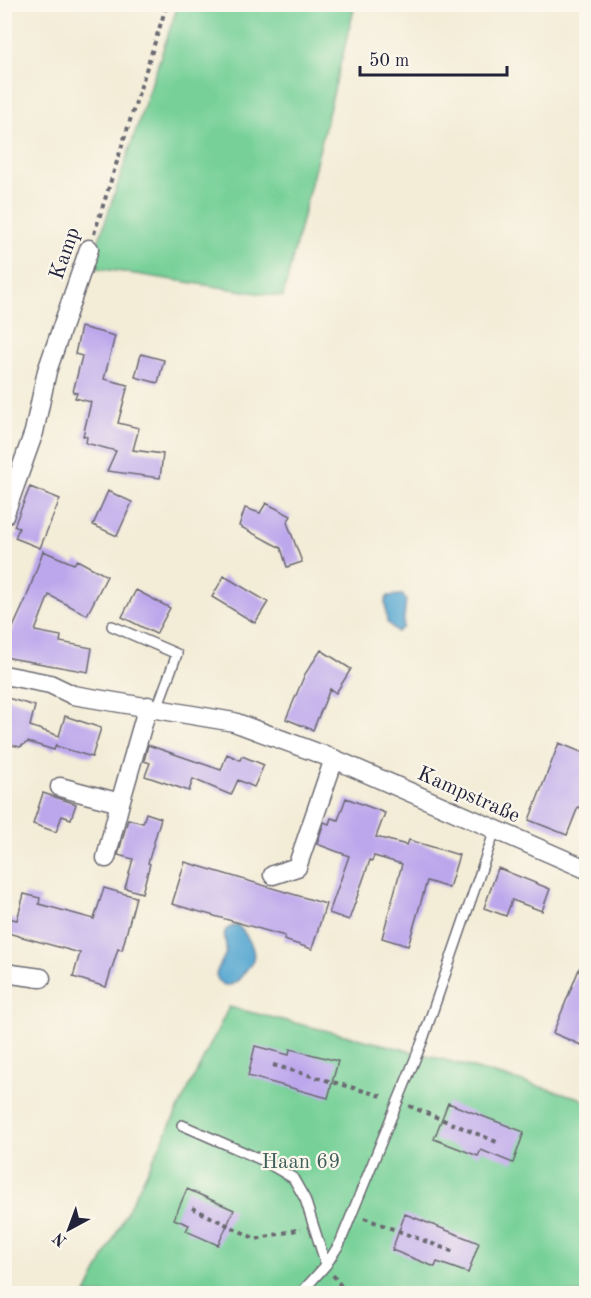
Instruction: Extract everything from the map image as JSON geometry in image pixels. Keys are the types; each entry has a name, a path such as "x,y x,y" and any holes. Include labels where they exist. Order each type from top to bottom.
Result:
{"street":[{"name":"Kamp","path":"4,516 34,432 47,370 89,249"},
{"name":"Kampstraße","path":"4,675 50,684 73,695 234,722 334,759 586,869"},
{"path":"106,858 120,802 152,707"},
{"path":"273,874 297,867 334,759"},
{"path":"60,787 120,802"},
{"path":"4,973 42,978"}],"lane":[{"path":"112,626 177,654 152,707"},
{"path":"300,1293 326,1265 340,1243 422,1042 495,830"},
{"path":"182,1125 264,1161 293,1178 305,1199 326,1265"}],"path":[{"name":"Kamp","path":"89,249 167,4"},
{"path":"273,1065 399,1101 497,1142"},
{"path":"192,1208 256,1239 313,1226"},
{"path":"352,1214 454,1252"},
{"path":"326,1265 347,1293"}],"green space":[{"path":"178,5 355,5 283,297 90,267"},
{"name":"Haan 69","path":"229,1007 423,1054 580,1098 586,1103 586,1293 86,1294"}],"water":[{"path":"402,595 406,599 403,627 397,632 387,622 385,601 388,596"},
{"path":"237,925 250,942 253,958 240,978 233,984 225,985 216,975 226,952 225,932"}],"building":[{"path":"81,327 115,336 104,379 128,385 118,423 139,428 133,450 163,454 160,478 107,471 116,451 86,443 87,437 83,436 91,402 75,398 77,393 73,392 82,356 75,354"},
{"path":"141,354 164,360 158,383 135,377"},
{"path":"30,487 60,499 40,548 15,538 19,528 14,526"},
{"path":"108,491 132,502 117,536 93,525"},
{"path":"266,503 291,516 287,522 302,562 287,567 281,548 239,526 245,508 260,513"},
{"path":"43,551 74,564 77,560 107,576 87,615 49,595 35,631 61,636 60,642 92,648 88,672 4,657 4,636 9,636 26,599"},
{"path":"224,576 268,602 255,623 212,597"},
{"path":"136,590 170,608 156,634 122,617"},
{"path":"321,650 351,669 336,693 330,689 313,730 286,719 305,674"},
{"path":"4,697 35,706 30,726 59,736 65,716 101,728 92,757 56,746 56,744 54,750 28,742 20,747 4,743"},
{"path":"559,743 586,754 586,810 578,807 567,835 529,820"},
{"path":"148,745 221,770 227,754 240,760 242,756 264,765 254,787 238,780 231,795 193,779 189,791 145,776 150,763 144,761"},
{"path":"43,793 76,804 71,819 62,816 56,832 33,824"},
{"path":"346,798 385,813 376,837 407,845 409,840 459,855 449,888 427,881 408,946 382,938 402,864 374,856 372,861 370,860 349,920 329,913 349,856 317,844 324,822 329,824 331,818 338,820"},
{"path":"146,813 161,818 142,893 125,888 133,859 118,855 128,819 143,823"},
{"path":"185,862 326,904 312,949 284,940 285,936 172,904"},
{"path":"498,868 550,889 542,911 512,900 506,916 484,908"},
{"path":"104,888 136,897 122,950 118,949 106,987 73,977 80,953 4,932 4,917 17,920 24,894 40,898 39,904 94,919"},
{"path":"586,952 586,1031 581,1045 553,1033"},
{"path":"255,1046 289,1055 290,1049 338,1061 328,1098 248,1076"},
{"path":"448,1103 524,1132 513,1163 481,1150 478,1156 434,1139"},
{"path":"187,1189 234,1210 218,1245 186,1231 189,1225 174,1219"},
{"path":"405,1214 479,1243 468,1273 437,1262 435,1267 392,1250"}],"waterway":[{"path":"362,1292 368,1294"}]}
